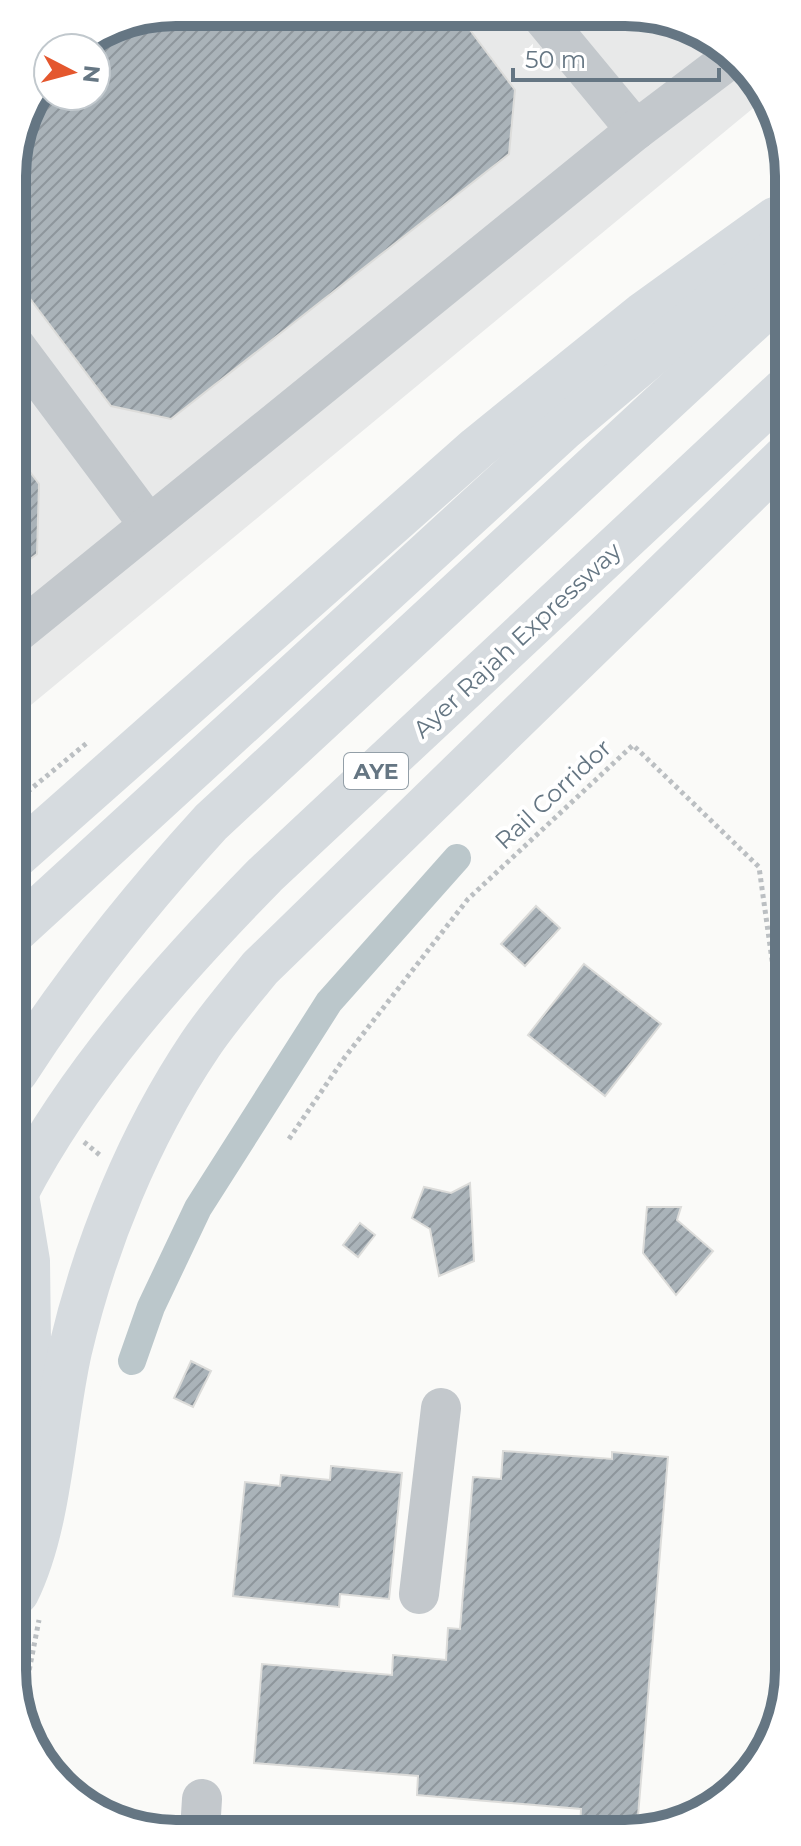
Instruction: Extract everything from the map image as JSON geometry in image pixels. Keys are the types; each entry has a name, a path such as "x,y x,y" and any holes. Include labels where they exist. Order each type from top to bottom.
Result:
{"highway":[{"path":"26,847 477,448 643,314 775,219"},
{"path":"26,921 562,430 775,251"},
{"path":"26,1057 88,965 143,896 211,822 775,299"},
{"name":"Ayer Rajah Expressway","path":"26,1176 95,1072 145,1005 197,945 277,864 775,398"},
{"path":"26,1576 31,1566 58,1407 91,1274 136,1160 160,1111 201,1044 260,968 775,467"},
{"path":"26,1250 29,1340 26,1368"}],"lane":[{"path":"550,26 636,130"},
{"path":"26,625 636,130 724,63"},
{"path":"26,360 149,525"},
{"path":"419,1594 441,1408"}],"path":[{"name":"Rail Corridor","path":"289,1139 345,1057 468,899 633,745 759,867 775,981"}],"shaded area":[{"path":"166,26 645,27 673,34 708,51 738,77 757,105 26,709 26,166 40,112 112,112 112,40"}],"building":[{"path":"166,26 467,26 515,90 509,154 171,419 111,406 26,293 26,166 40,112 112,112 112,40"},
{"path":"26,466 39,484 37,554 26,562"},
{"path":"536,906 560,928 525,966 501,944"},
{"path":"584,964 661,1024 605,1096 528,1035"},
{"path":"470,1183 474,1261 439,1276 430,1229 412,1218 424,1187 451,1193"},
{"path":"647,1207 681,1207 677,1220 713,1251 676,1295 643,1253"},
{"path":"360,1223 375,1235 358,1257 343,1245"},
{"path":"191,1361 211,1371 193,1407 174,1398"},
{"path":"503,1451 612,1459 612,1452 668,1457 638,1819 580,1820 581,1809 417,1795 418,1776 254,1763 262,1664 392,1675 393,1655 446,1660 448,1628 460,1629 473,1477 501,1479"},
{"path":"331,1466 402,1473 389,1599 340,1594 339,1607 233,1596 245,1482 280,1486 281,1475 330,1480"}],"waterway":[{"path":"132,1361 151,1307 198,1208 329,1002 457,858"}]}
